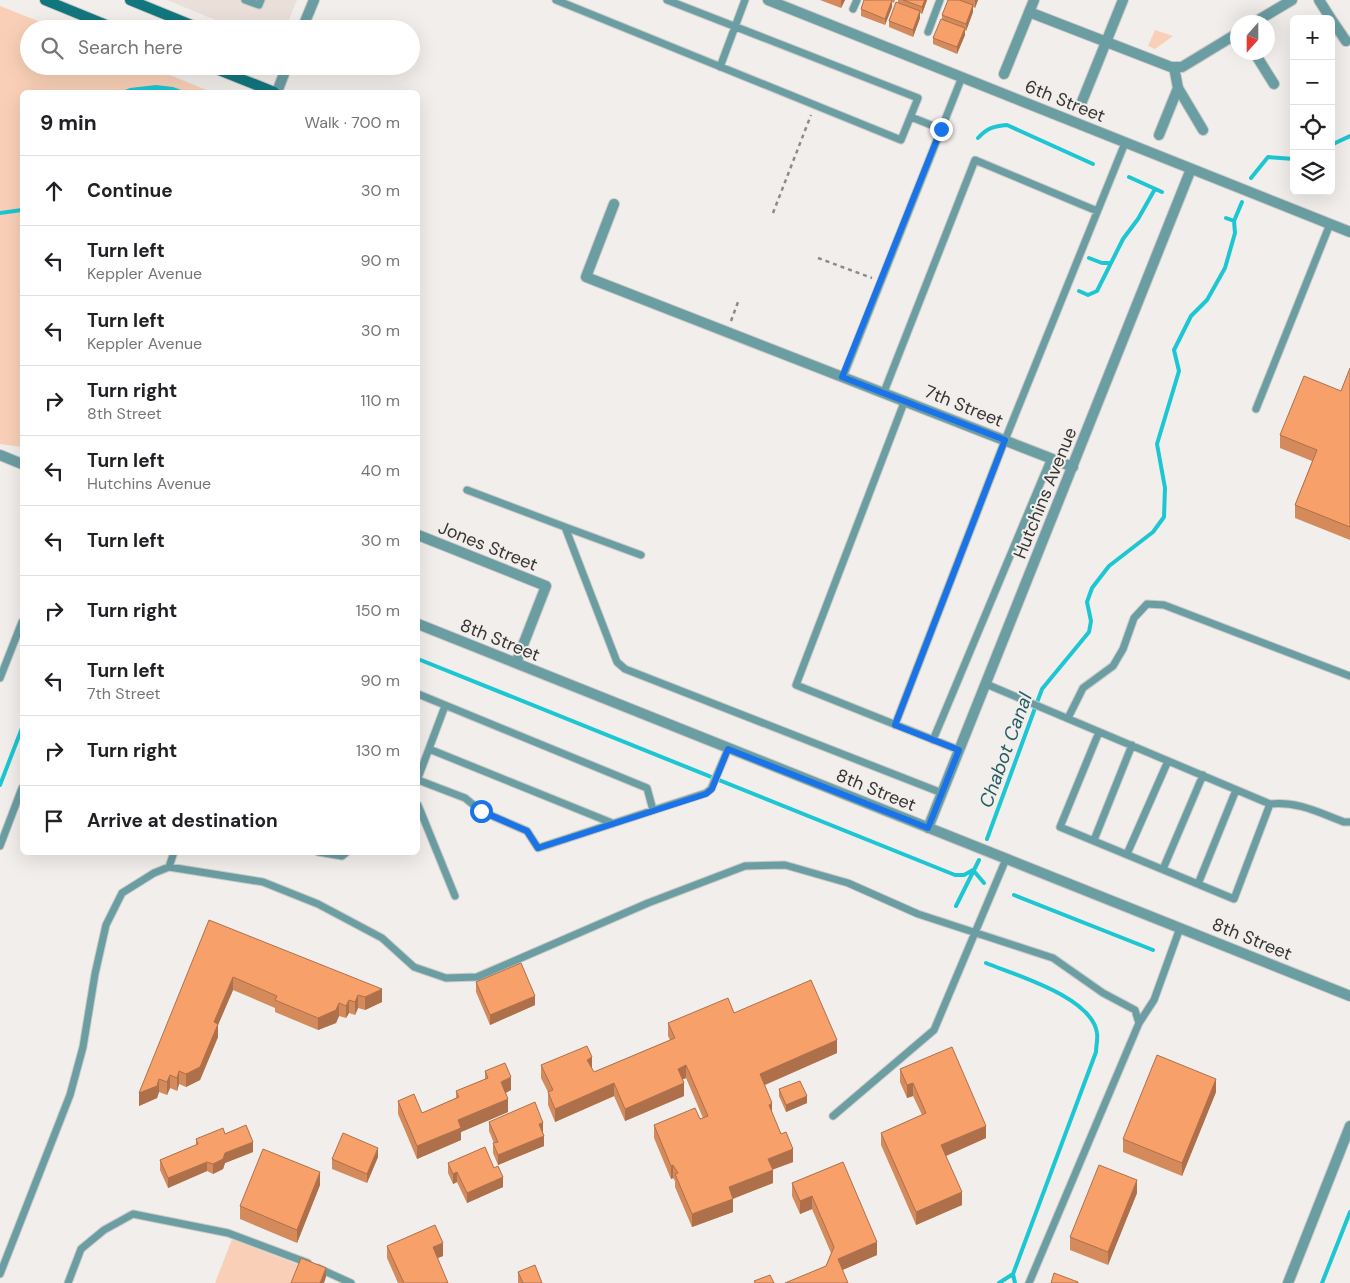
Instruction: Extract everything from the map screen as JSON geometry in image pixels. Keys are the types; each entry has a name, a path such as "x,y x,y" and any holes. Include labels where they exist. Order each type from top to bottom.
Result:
{"main road":[{"path":"45,0 94,20"},
{"path":"130,0 179,20"},
{"path":"232,75 270,90"}],"street":[{"path":"306,20 314,0"},
{"name":"6th Street","path":"768,0 1350,232"},
{"path":"1004,74 1034,0"},
{"path":"1081,104 1123,0"},
{"path":"1267,15 1292,0"},
{"path":"1319,0 1328,15"},
{"path":"1029,12 1174,67 1182,67 1230,38"},
{"path":"1335,25 1346,41"},
{"path":"1259,60 1274,84"},
{"path":"1174,67 1178,88 1204,130"},
{"path":"276,90 284,75"},
{"path":"1159,135 1178,88"},
{"name":"Hutchins Avenue","path":"928,828 1191,169"},
{"name":"7th Street","path":"614,204 586,277 1073,466"},
{"path":"0,455 20,463"},
{"name":"Jones Street","path":"420,536 546,586 516,663"},
{"name":"8th Street","path":"420,625 1350,996"},
{"path":"1288,1283 1350,1126"}],"lane":[{"path":"245,0 259,5 261,0"},
{"path":"556,0 901,140 918,98 667,0"},
{"path":"720,67 745,0"},
{"path":"853,9 857,0"},
{"path":"928,32 940,0"},
{"path":"842,377 962,77"},
{"path":"910,117 941,129"},
{"path":"895,725 1005,440 1125,143"},
{"path":"884,392 974,160 1098,211"},
{"path":"1256,410 1330,224"},
{"path":"905,400 796,685 959,750"},
{"path":"933,740 1051,458"},
{"path":"467,490 641,555"},
{"path":"565,527 617,662 625,669 942,793"},
{"path":"1068,718 1082,688 1113,666 1123,650 1134,618 1147,604 1164,605 1350,676"},
{"path":"0,678 20,627"},
{"path":"986,684 1270,804 1284,802 1301,806 1344,822 1350,822"},
{"path":"420,695 647,788 653,810"},
{"path":"420,774 445,706"},
{"path":"1099,732 1060,827 1234,899 1270,804"},
{"path":"1094,840 1132,745"},
{"path":"429,749 612,823"},
{"path":"420,780 465,798 481,811 527,831 538,848 706,794 713,785 728,749"},
{"path":"1127,854 1168,760"},
{"path":"1163,869 1202,775"},
{"path":"1198,884 1236,790"},
{"path":"0,846 20,793"},
{"path":"420,810 455,896"},
{"path":"169,867 173,855"},
{"path":"833,1116 934,1030 977,933 1006,859"},
{"path":"0,1274 70,1095 83,1047 94,974 106,924 122,893 154,872 169,867 263,882 318,904 382,938 414,967 446,978 477,976 648,903 745,866 786,865 848,883 918,914 1052,958 1102,993 1135,1010 1140,1023"},
{"path":"1029,1283 1140,1023 1154,1000 1180,928"},
{"path":"68,1283 81,1249 104,1230 133,1214 228,1234 295,1257 351,1283"}],"path":[{"path":"773,213 815,105"},
{"path":"818,258 881,281"},
{"path":"727,332 738,302"}],"shaded area":[{"path":"167,0 297,0 289,20 215,20"},
{"path":"0,6 35,20 20,20 20,75 170,75 206,90 20,90 20,447 0,444"},
{"path":"1155,30 1173,36 1155,49 1148,46"},
{"path":"232,1239 299,1265 292,1283 215,1283"}],"water":[{"path":"156,85 181,90 125,90"}],"building":[{"path":"864,0 892,0 885,19 861,9"},
{"path":"903,0 925,0 922,7"},
{"path":"948,0 959,0 973,5 966,24 942,15"},
{"path":"896,2 920,11 913,30 889,21"},
{"path":"941,19 965,28 957,47 933,38"},
{"path":"1350,368 1350,527 1295,505 1317,450 1280,435 1304,376 1341,391"},
{"path":"209,920 382,989 365,997 358,995 355,1002 349,1000 346,1006 339,1003 336,1010 318,1018 275,1000 277,996 233,977 214,1022 218,1024 200,1067 186,1074 179,1071 177,1078 170,1075 167,1082 159,1079 157,1086 139,1093"},
{"path":"521,963 535,996 490,1015 476,982"},
{"path":"811,980 837,1040 760,1074 772,1103 769,1105 781,1134 786,1132 793,1149 768,1159 773,1170 729,1187 733,1199 692,1214 675,1174 678,1173 673,1165 671,1166 654,1125 695,1108 700,1119 708,1116 686,1065 678,1069 684,1083 625,1109 614,1083 555,1109 548,1092 553,1090 541,1065 587,1046 592,1057 587,1060 594,1072 675,1038 668,1023 728,998 734,1013"},
{"path":"952,1047 986,1126 941,1145 962,1192 916,1212 881,1133 926,1113 913,1083 907,1085 900,1069"},
{"path":"1157,1055 1216,1079 1182,1163 1123,1139"},
{"path":"505,1063 511,1077 501,1082 508,1099 458,1120 461,1128 417,1146 398,1101 414,1094 422,1113 459,1097 456,1091 488,1078 485,1071"},
{"path":"800,1081 807,1096 786,1105 779,1089"},
{"path":"535,1102 543,1123 539,1124 544,1136 498,1155 493,1143 498,1142 489,1122"},
{"path":"246,1125 253,1142 225,1153 223,1159 213,1164 207,1162 168,1178 160,1160 198,1144 196,1139 223,1128 225,1134"},
{"path":"343,1133 378,1148 367,1174 332,1159"},
{"path":"485,1147 494,1168 498,1166 503,1177 467,1193 457,1172 453,1174 448,1163"},
{"path":"263,1149 320,1172 297,1230 240,1206"},
{"path":"843,1162 877,1242 838,1259 848,1283 785,1283 826,1266 834,1247 812,1196 800,1201 792,1183"},
{"path":"1099,1165 1137,1180 1108,1252 1070,1237"},
{"path":"435,1225 443,1243 433,1247 448,1283 404,1283 387,1246"},
{"path":"301,1258 326,1268 320,1283 291,1283"},
{"path":"535,1265 542,1283 523,1283 518,1272"},
{"path":"1054,1273 1078,1282 1078,1283 1051,1283"},
{"path":"770,1275 774,1283 755,1283 754,1281"}],"waterway":[{"path":"978,138 991,128 1007,125 1093,164"},
{"name":"Chabot Canal","path":"1335,143 1350,136"},
{"name":"Chabot Canal","path":"1251,178 1268,157 1290,159"},
{"path":"1129,177 1162,192"},
{"path":"1079,291 1088,295 1097,291 1123,239 1138,219 1155,189"},
{"name":"Chabot Canal","path":"987,839 1042,689 1089,632 1091,621 1087,602 1092,588 1109,566 1153,532 1164,517 1165,488 1157,444 1179,371 1174,350 1191,316 1207,300 1225,268 1235,233 1234,221 1242,202"},
{"path":"0,213 20,210"},
{"path":"1226,218 1234,221"},
{"path":"1089,258 1102,263 1111,263"},
{"path":"420,660 955,875 964,875 973,870"},
{"path":"0,785 20,733"},
{"path":"956,906 979,860"},
{"path":"973,870 984,883"},
{"path":"1014,895 1153,950"},
{"path":"986,963 1033,981 1067,998 1082,1009 1092,1020 1097,1033 1096,1052 1013,1274 999,1283"},
{"path":"1322,1283 1350,1212"},
{"path":"1013,1274 1015,1283"}],"route":[{"path":"481,811 527,831 538,848 706,794 712,789 728,749 928,828 959,750 895,725 1005,440 842,377 941,129"}]}
